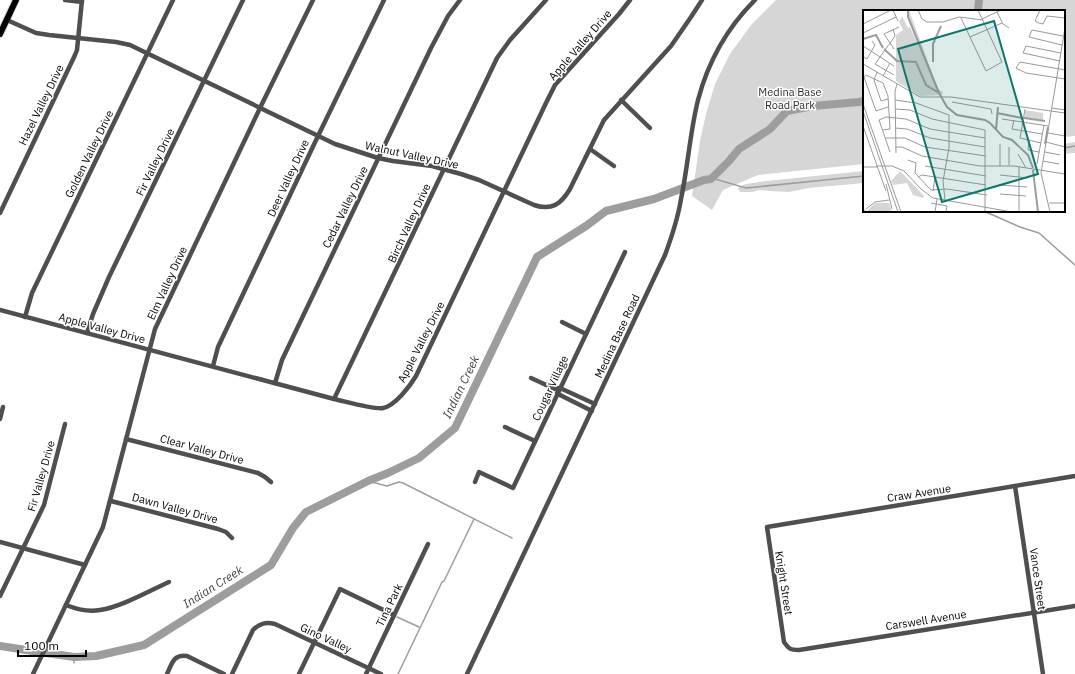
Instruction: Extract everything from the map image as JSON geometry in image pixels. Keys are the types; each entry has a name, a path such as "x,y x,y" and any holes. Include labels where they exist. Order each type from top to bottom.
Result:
{"main road":[{"path":"0,34 16,0"}],"street":[{"path":"65,0 82,1"},
{"name":"Golden Valley Drive","path":"25,317 32,293 146,53 173,0"},
{"name":"Fir Valley Drive","path":"87,333 101,295 243,0"},
{"name":"Elm Valley Drive","path":"33,674 100,536 111,501 154,332 313,0"},
{"name":"Deer Valley Drive","path":"214,366 218,347 384,0"},
{"name":"Cedar Valley Drive","path":"275,383 282,360 378,158 436,38 448,16 460,0"},
{"name":"Birch Valley Drive","path":"334,399 380,306 497,58 510,40 546,0"},
{"name":"Apple Valley Drive","path":"0,310 334,399 377,409 382,409 389,406 410,386 555,85 630,0"},
{"name":"Walnut Valley Drive","path":"7,20 36,33 123,43 348,149 378,158 432,166 479,180 534,205 542,208 548,208 560,202 568,193 604,120 671,46 702,0"},
{"name":"Medina Base Road","path":"467,674 665,255 676,222 682,197 692,127 698,99 709,69 727,34 756,0"},
{"name":"Hazel Valley Drive","path":"0,213 75,55 82,1"},
{"path":"621,100 650,128"},
{"path":"590,148 614,166"},
{"name":"Cougar Village","path":"475,482 479,472 513,488 558,390 625,252"},
{"path":"562,322 586,334"},
{"path":"531,378 595,404"},
{"path":"558,390 592,411"},
{"path":"0,419 3,407"},
{"name":"Fir Valley Drive","path":"0,596 44,505 65,424"},
{"path":"505,427 535,441"},
{"name":"Clear Valley Drive","path":"126,439 258,473 271,482"},
{"name":"Craw Avenue","path":"767,526 1075,476"},
{"name":"Vance Street","path":"1015,486 1043,674"},
{"name":"Dawn Valley Drive","path":"111,501 218,529 226,532 232,538"},
{"name":"Knight Street","path":"767,526 784,642"},
{"path":"0,542 85,565"},
{"name":"Tina Park","path":"366,674 428,544"},
{"path":"66,605 78,609 98,611 110,608 169,582"},
{"path":"299,674 340,589 394,615"},
{"name":"Carswell Avenue","path":"784,642 789,649 799,650 1075,606"},
{"name":"Gino Valley","path":"232,674 251,634 257,627 267,622 275,624 381,674"},
{"path":"167,674 173,661 178,656 187,656 224,674"}],"green space":[{"name":"Medina Base Road Park","path":"776,0 1075,0 1075,136 1065,137 1065,10 863,10 863,164 758,175 723,190 712,210 692,196 700,141 715,84 730,54 751,25"},
{"path":"1075,142 1075,153 1065,154 1065,144"},
{"path":"863,171 863,183 809,188 789,192 759,190 752,192 740,192 738,189 746,184"}],"waterway":[{"name":"Indian Creek","path":"978,10 979,0"},
{"name":"Indian Creek","path":"47,653 74,657 96,656 144,645 271,565 293,528 306,512 368,481 419,458 455,428 537,257 586,226 606,211 654,199 704,180 711,179 739,149 770,129 787,111 813,106 863,101"},
{"path":"1065,148 1075,146"},
{"path":"711,179 746,188 863,176"},
{"path":"986,212 1020,227 1039,233 1075,265"},
{"path":"368,481 387,486 399,482 403,483 512,538"},
{"path":"398,674 474,519"},
{"path":"397,617 419,627"},
{"name":"Indian Creek","path":"0,646 39,652"},
{"name":"Indian Creek","path":"74,657 74,663"}]}
